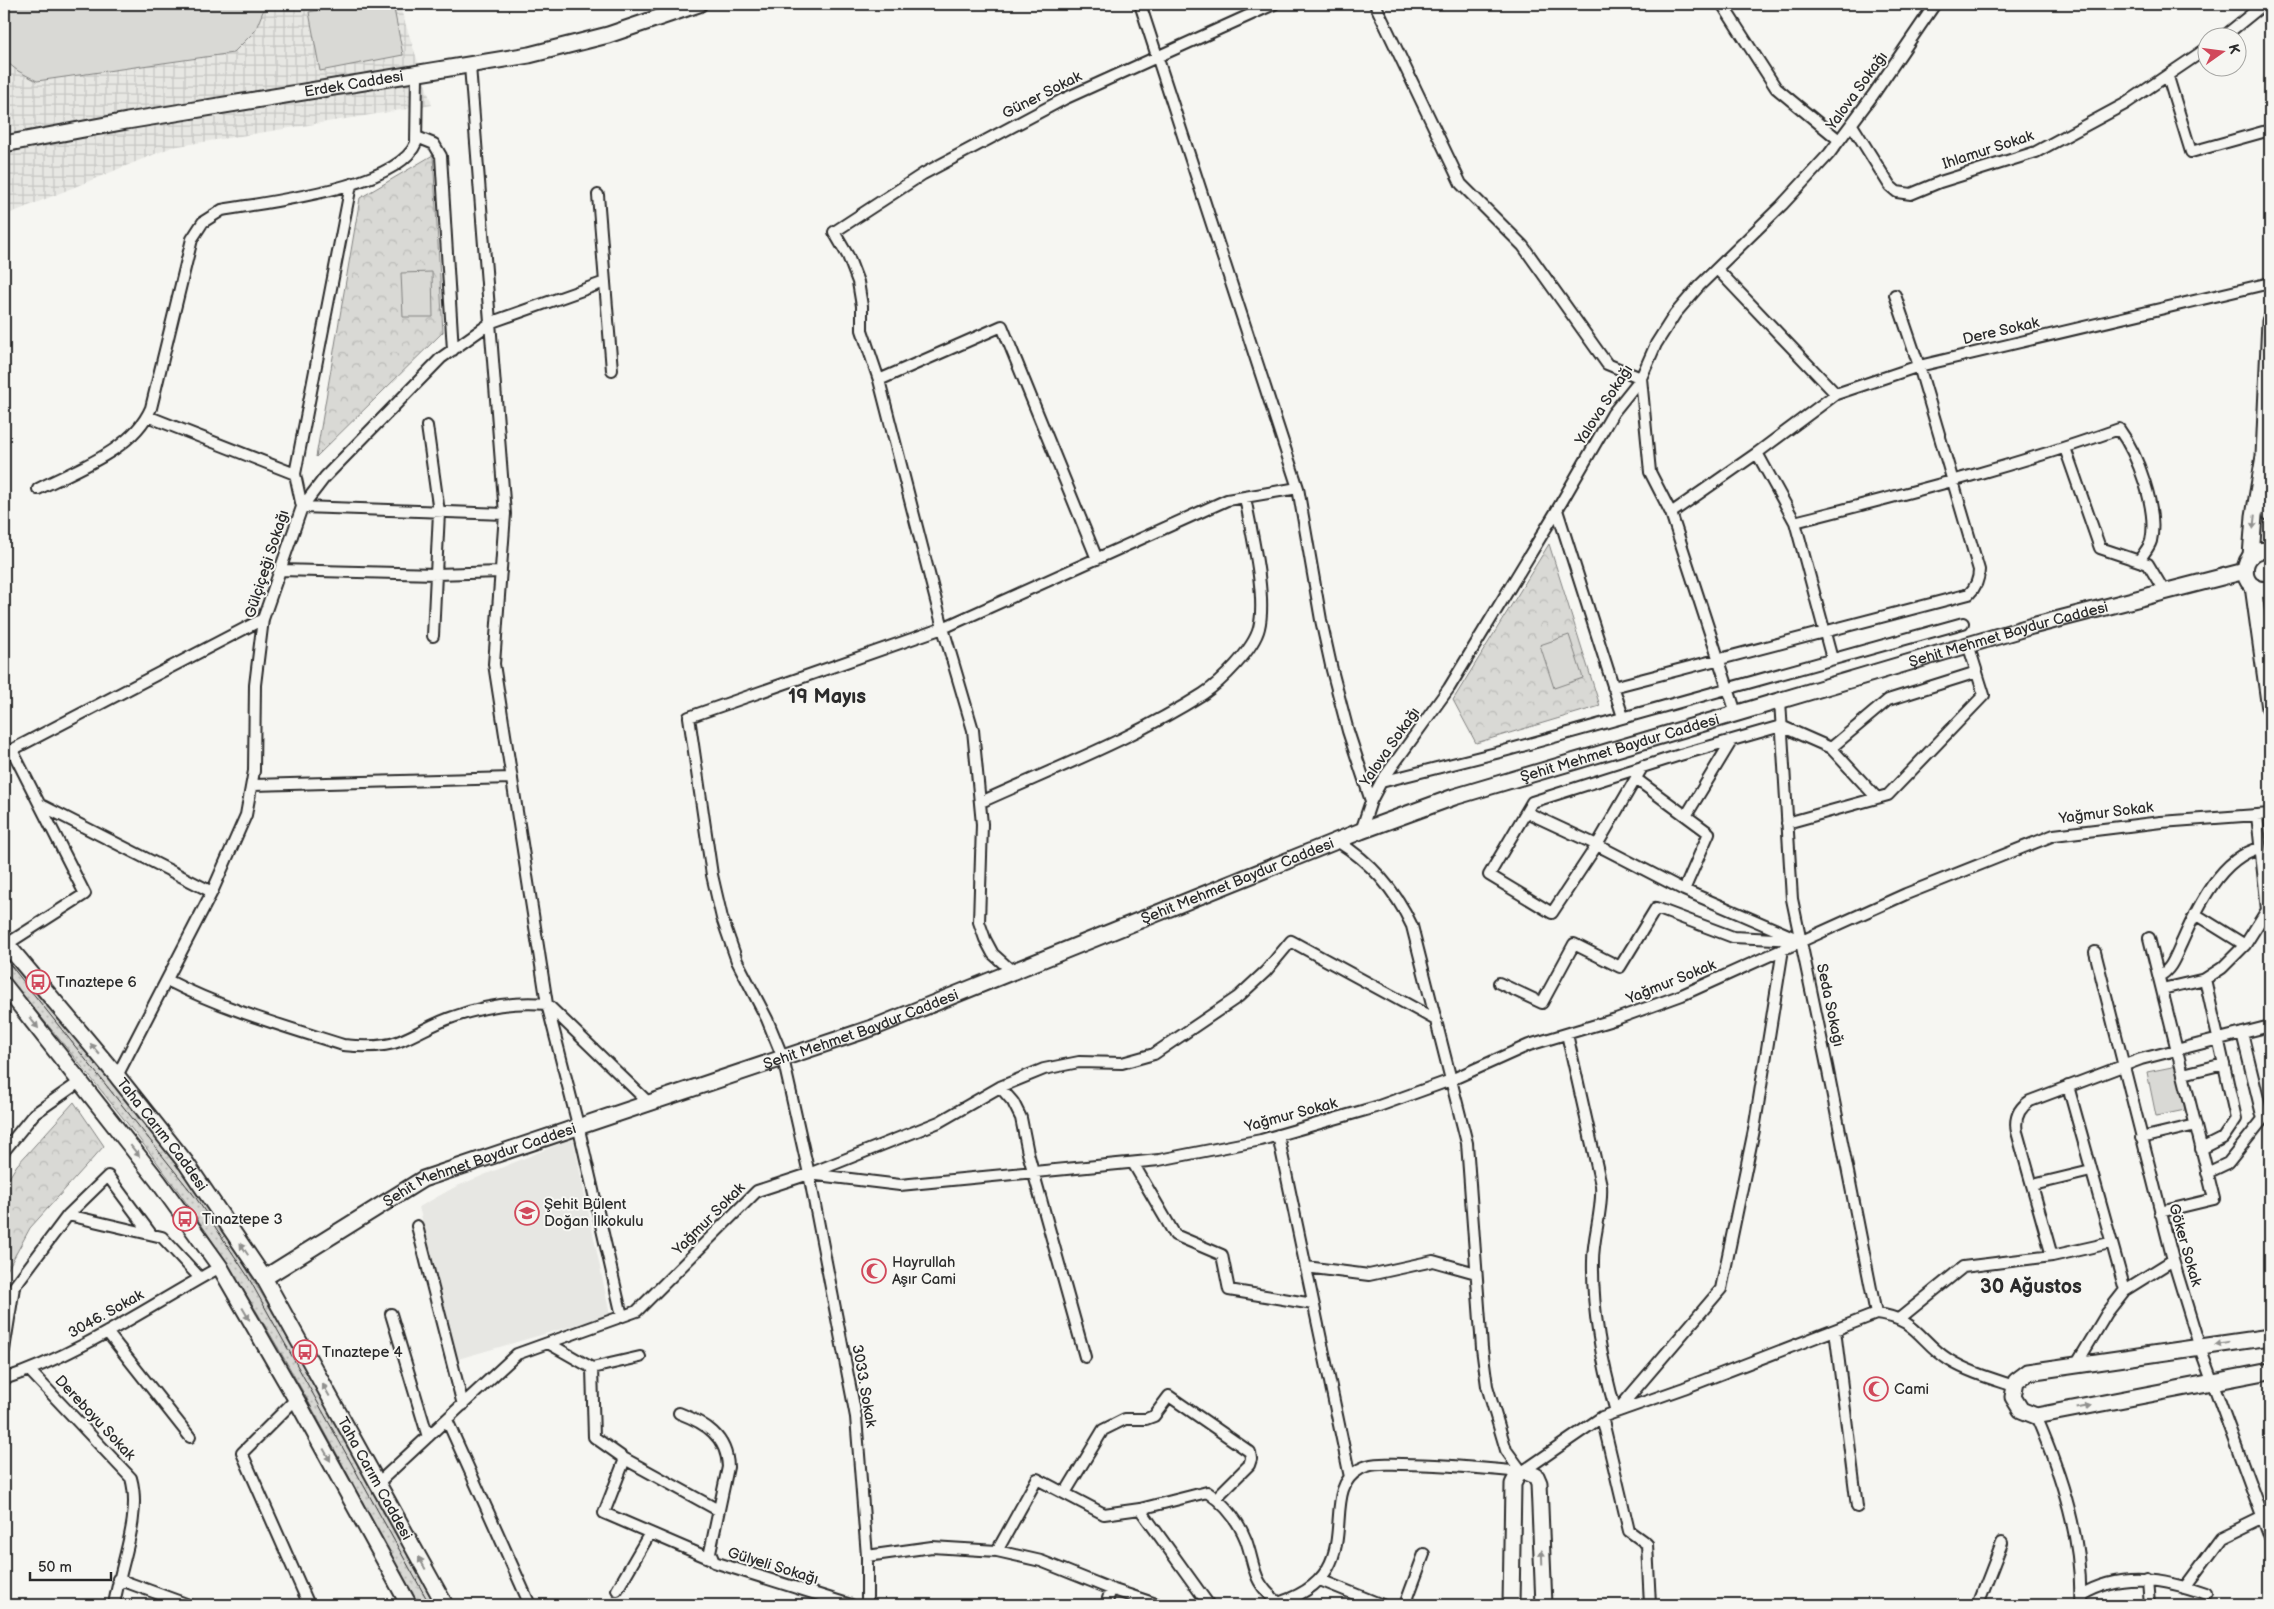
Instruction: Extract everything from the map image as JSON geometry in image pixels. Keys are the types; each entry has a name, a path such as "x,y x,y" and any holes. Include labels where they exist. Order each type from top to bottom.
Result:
{"street":[{"name":"Erdek Caddesi","path":"4,144 127,120 470,66 583,43 699,4"},
{"path":"1140,4 1159,57 1298,488 1321,620 1332,670 1348,731 1371,801"},
{"name":"Güner Sokak","path":"878,380 862,330 862,306 858,282 848,256 834,232 896,190 1064,99 1274,4"},
{"path":"1375,4 1461,184 1523,246 1607,364 1641,378 1650,472 1671,513 1736,713"},
{"path":"1722,4 1776,88 1839,140"},
{"name":"Yalova Sokağı","path":"1361,831 1371,801 1381,782 1449,688 1557,510 1613,412 1641,378 1656,344 1675,314 1793,193 1852,125 1935,4"},
{"path":"2234,28 2264,4"},
{"name":"Ihlamur Sokak","path":"1852,125 1890,186 1897,192 1907,194 2036,152 2125,104 2196,57"},
{"path":"470,66 492,322 505,514 494,664 547,1004 578,1125 622,1316"},
{"path":"38,489 122,445 138,431 147,416 192,239 199,227 209,217 222,210 351,185 378,175 404,159 414,148 417,137 417,75"},
{"path":"2168,77 2191,152 2270,130"},
{"path":"417,137 434,144 441,156 453,350"},
{"path":"351,185 295,474 302,507 505,514"},
{"path":"598,195 612,370"},
{"path":"1717,269 1836,394"},
{"name":"Gülçiçeği Sokağı","path":"117,1076 212,892 241,829 253,785 255,685 263,619 302,507 325,477 438,360 492,322 605,282"},
{"name":"Dere Sokak","path":"1671,513 1757,453 1836,394 1919,366 2270,283"},
{"path":"1613,687 1969,594 1974,590 1979,570 1919,366 1895,294"},
{"path":"2251,556 2264,456 2270,321"},
{"path":"1013,972 993,954 984,939 979,922 982,854 981,802 973,730 943,628 878,380 1002,326 1097,560"},
{"path":"147,416 295,474"},
{"path":"427,426 439,512 433,636"},
{"path":"1795,522 1953,482 2065,448 2119,429 2132,446 2152,512 2151,542 2138,561"},
{"path":"2065,448 2100,548 2148,564 2164,591"},
{"path":"1757,453 1795,522 1832,659"},
{"path":"2264,456 2270,513"},
{"path":"943,628 1227,500 1298,488"},
{"path":"981,802 1140,729 1205,692 1241,659 1258,630 1262,607 1245,496"},
{"path":"1557,510 1622,717"},
{"path":"2270,551 2261,551 2251,556 2247,560 2245,572 2248,582 2252,586 2263,590 2270,589"},
{"path":"280,570 436,574 501,572"},
{"name":"Şehit Mehmet Baydur Caddesi","path":"264,1278 423,1179 578,1125 875,1027 1361,831 1454,797 1968,644 2164,591 2245,572"},
{"path":"2252,586 2270,709"},
{"path":"5,943 85,894 41,805 8,752 263,619"},
{"path":"1381,782 1504,752 1622,717 1962,623"},
{"name":"3033. Sokak","path":"868,1605 867,1556 856,1417 809,1174 783,1058 737,961 722,918 712,875 689,717 943,628"},
{"path":"1787,823 1888,795 1984,695 1968,644"},
{"path":"1832,748 1888,700 1977,672"},
{"name":"Seda Sokağı","path":"1780,700 1792,899 1876,1314"},
{"path":"1643,766 1597,845 1552,913 1489,875 1532,802 1643,766 1782,726 1832,748 1877,798"},
{"path":"1686,816 1732,740"},
{"path":"253,785 512,778"},
{"path":"1636,779 1709,832 1684,890"},
{"path":"41,805 212,892"},
{"path":"1526,812 1597,845 1684,890 1801,940"},
{"name":"Yağmur Sokak","path":"378,1483 517,1354 637,1311 757,1191 809,1174 900,1185 1133,1163 1194,1154 1278,1135 1376,1107 1451,1080 1529,1045 1616,1019 1682,995 1914,890 2054,835 2161,822 2270,814"},
{"path":"2162,989 2206,979 2222,968 2245,946 2267,910 2256,815"},
{"path":"1336,841 1372,868 1392,890 1412,926 1466,1142 1484,1367 1492,1405 1517,1478 1511,1605"},
{"path":"2159,976 2169,968 2195,914 2233,861 2244,853 2260,848"},
{"path":"1499,983 1542,1003 1574,944 1620,967 1656,908 1733,937 1801,940"},
{"path":"2195,914 2245,946"},
{"path":"2149,938 2214,1199 2160,1212"},
{"path":"809,1174 939,1122 1000,1087 1056,1066 1079,1062 1122,1063 1154,1054 1238,997 1266,971 1291,941 1436,1020"},
{"name":"Taha Carım Caddesi","path":"5,943 117,1076 186,1163 264,1278 445,1605"},
{"path":"1616,1412 1721,1289 1754,1130 1782,949"},
{"name":"Göker Sokak","path":"2095,952 2173,1260 2200,1348 2270,1538"},
{"path":"2201,1149 2223,1138 2236,1119 2206,979"},
{"path":"167,980 242,1014 343,1045 358,1046 372,1046 400,1041 435,1024 487,1007 514,1003 547,1004 648,1102"},
{"name":"Taha Carım Caddesi","path":"4,985 158,1181 220,1267 296,1399 409,1605"},
{"path":"2052,1256 2017,1132 2018,1115 2022,1107 2030,1101 2123,1065 2270,1026"},
{"path":"1567,1034 1601,1185 1601,1202 1593,1246 1594,1303 1602,1358 1616,1412"},
{"path":"2207,1173 2228,1163 2263,1120 2242,1034"},
{"path":"2183,1074 2224,1064"},
{"path":"4,1151 34,1114 81,1081"},
{"path":"2068,1086 2110,1243 2125,1290"},
{"path":"1000,1087 1018,1111 1085,1357"},
{"path":"2141,1138 2196,1124"},
{"path":"1278,1135 1350,1476"},
{"path":"1133,1163 1175,1235 1222,1255 1229,1290 1314,1304"},
{"path":"2033,1185 2091,1171"},
{"path":"4,1350 14,1287 68,1215 108,1176 151,1234"},
{"path":"68,1215 162,1237 200,1278"},
{"path":"417,1226 463,1405"},
{"path":"1899,1319 1963,1266 2052,1256 2110,1243"},
{"path":"2076,1365 2108,1313 2125,1290 2173,1260"},
{"path":"1306,1267 1369,1275 1433,1261 1476,1273"},
{"name":"3046. Sokak","path":"4,1379 30,1371 107,1332 220,1267"},
{"path":"391,1314 428,1437"},
{"path":"1517,1478 1602,1417 1876,1314 1899,1319 1917,1330 1936,1350 1952,1362 2014,1386"},
{"path":"1835,1330 1857,1507"},
{"path":"107,1332 190,1437"},
{"path":"2270,1337 2028,1372 2019,1377 2014,1386 2013,1397 2017,1407 2025,1414 2036,1416 2270,1371"},
{"path":"548,1343 592,1368 640,1357"},
{"path":"592,1368 594,1437 625,1459 718,1510"},
{"name":"Dereboyu Sokak","path":"30,1371 131,1478 135,1493 133,1521 118,1579 114,1605"},
{"path":"1065,1494 1103,1430 1125,1419 1146,1419 1154,1416 1169,1396 1250,1452 1251,1459 1249,1465 1216,1498"},
{"path":"296,1399 242,1454 309,1605"},
{"name":"Gülyeli Sokağı","path":"679,1413 710,1428 725,1447 728,1467 710,1552 711,1559 717,1564 851,1605"},
{"path":"2036,1416 2056,1465 2071,1520 2077,1549 2080,1600"},
{"path":"1602,1417 1629,1531 1647,1544 1650,1605"},
{"path":"447,1420 530,1605"},
{"path":"625,1459 604,1513 711,1559"},
{"path":"998,1551 1037,1479 1104,1514 1140,1509 1207,1492 1230,1512 1242,1530 1259,1581 1275,1604 1299,1596 1320,1580 1328,1569 1335,1553 1343,1486 1350,1476 1360,1469 1374,1465 1444,1464 1517,1478 1533,1474 1539,1483 1544,1605"},
{"path":"1140,1509 1209,1605"},
{"path":"2185,1587 2222,1537 2263,1517"},
{"path":"617,1590 650,1533"},
{"path":"1978,1605 2002,1543"},
{"path":"867,1556 932,1547 998,1551 1049,1564 1111,1589 1159,1605"},
{"path":"1405,1605 1424,1554"},
{"path":"118,1579 189,1605"},
{"path":"1320,1580 1382,1605"},
{"path":"2080,1600 2097,1586 2115,1580 2147,1580 2185,1587 2207,1594"},
{"path":"2147,1580 2149,1605"},
{"path":"1106,1605 1111,1589"}],"shaded area":[{"path":"4,4 399,4 432,105 172,147 4,216"},
{"path":"573,1138 610,1315 458,1359 419,1207 455,1187"}],"green space":[{"path":"4,4 266,4 255,31 233,53 37,81 18,71 4,60"},
{"path":"352,4 393,4 403,55 320,71 309,12"},
{"path":"433,155 443,332 316,457 360,198"},
{"path":"432,272 433,317 403,317 401,273"},
{"path":"1549,544 1600,706 1476,743 1453,700"},
{"path":"1569,635 1583,678 1554,688 1540,645"},
{"path":"4,952 102,1068 194,1188 290,1341 435,1605 416,1605 314,1411 231,1270 201,1224 154,1159 105,1095 4,972"},
{"path":"2177,1066 2185,1110 2156,1116 2147,1072"},
{"path":"74,1102 104,1146 30,1228 4,1276 4,1186 17,1165"}],"tram line":[{"path":"4,957 196,1198 247,1275 430,1605"}],"place":[{"name":"Tınaztepe 6","path":"38,982"},
{"name":"Şehit Bülent Doğan İlkokulu","path":"527,1213"},
{"name":"Tınaztepe 3","path":"185,1219"},
{"name":"Hayrullah Aşır Cami","path":"874,1271"},
{"name":"Tınaztepe 4","path":"305,1352"},
{"name":"Cami","path":"1876,1389"}],"district":[{"name":"19 Mayıs","path":"827,697"},
{"name":"30 Ağustos","path":"2031,1287"}]}
